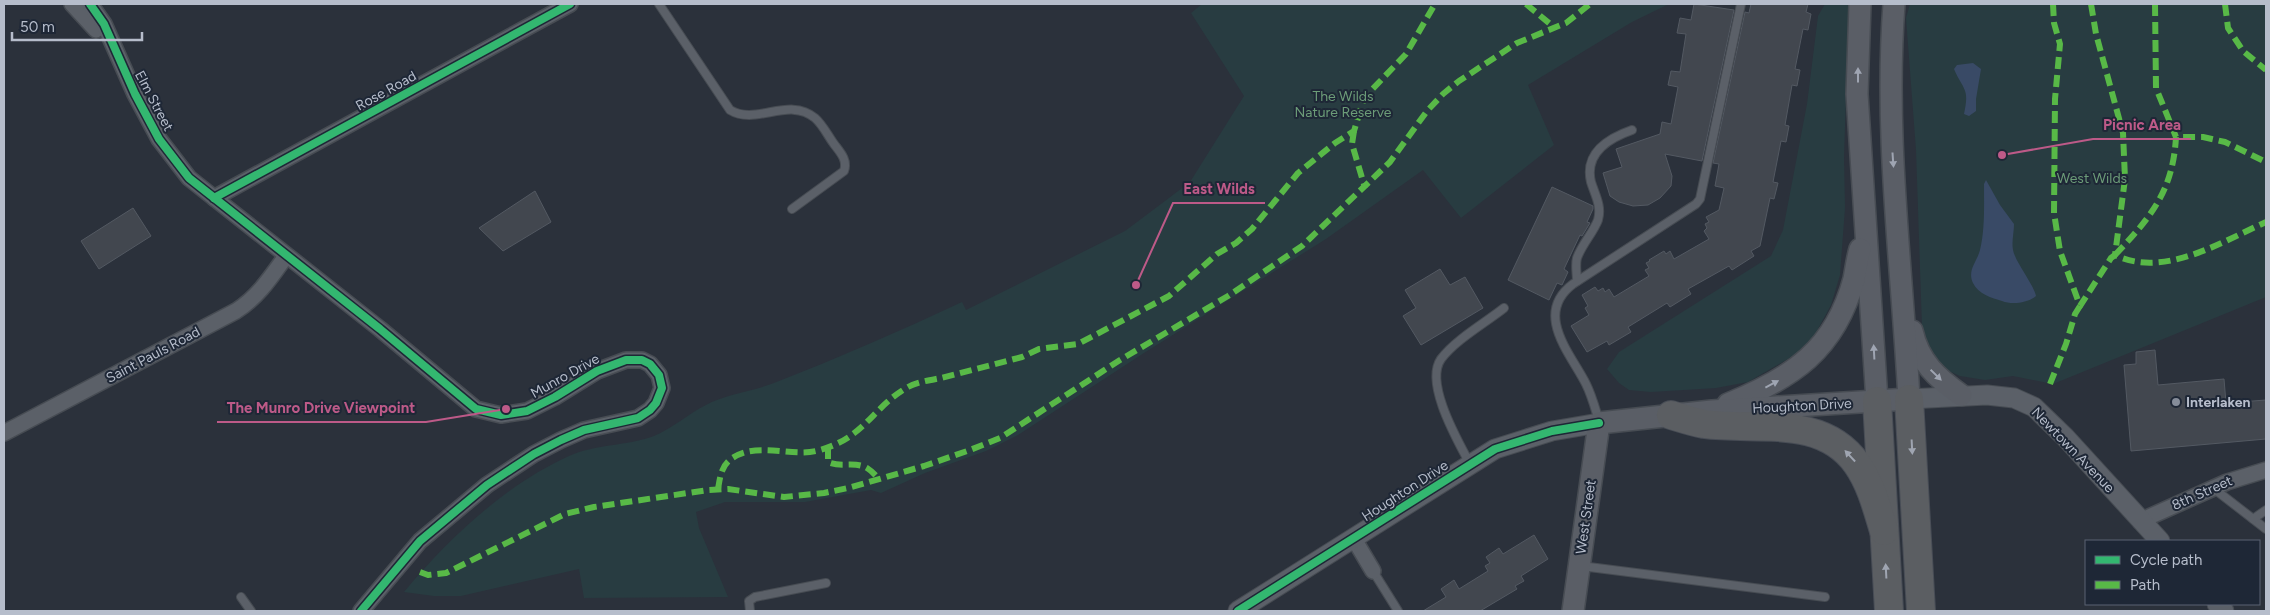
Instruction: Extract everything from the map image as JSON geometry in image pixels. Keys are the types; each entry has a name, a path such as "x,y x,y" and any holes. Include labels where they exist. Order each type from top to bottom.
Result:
{"highway":[{"path":"1909,399 1920,611"},
{"path":"1877,401 1889,611"},
{"path":"1670,415 1703,424 1804,430 1832,441 1849,454 1862,472 1873,495 1884,531"}],"main road":[{"path":"1860,4 1858,94 1877,401"},
{"path":"1894,4 1891,70 1892,151 1904,300 1909,399"},
{"path":"1712,411 1779,381 1799,368 1816,352 1832,332 1844,307 1854,280 1866,230"},
{"path":"1904,300 1920,357 1937,377 1961,395"},
{"name":"Houghton Drive","path":"1599,423 1712,411 1909,399"},
{"name":"West Street","path":"1573,611 1599,423"}],"street":[{"path":"72,4 117,54"},
{"name":"Elm Street","path":"90,4 104,24 135,94 159,139 189,178 214,198"},
{"name":"Elm Street","path":"100,4 104,24"},
{"name":"Rose Road","path":"214,198 570,4"},
{"name":"Munro Drive","path":"214,198 380,329 467,404 484,413 500,415 527,411 555,397 597,371 626,360 642,360 650,364 661,381 660,396 645,414 629,421 584,430 546,446 477,493 420,541 361,611"},
{"name":"Saint Pauls Road","path":"4,433 247,304 262,288 286,256"},
{"name":"Newtown Avenue","path":"1909,399 1987,395 2014,398 2034,408 2065,437 2159,540"},
{"name":"Houghton Drive","path":"1238,611 1495,449 1518,440 1552,431 1599,423"},
{"name":"8th Street","path":"2140,520 2243,476 2266,470"},
{"path":"1354,539 1373,571"}],"lane":[{"path":"659,4 730,110 737,115 746,116 782,109 808,113 817,119 844,159 846,167 844,171 792,209"},
{"path":"1599,423 1594,401 1560,339 1556,316 1560,297 1577,281 1700,200 1741,4"},
{"path":"1577,281 1578,257 1598,215 1598,198 1591,181 1593,158 1597,149 1603,144 1632,130"},
{"path":"1470,464 1449,425 1435,375 1440,360 1452,348 1504,308"},
{"path":"2213,488 2266,529"},
{"path":"2253,518 2266,510"},
{"path":"1579,566 1825,597"},
{"path":"1373,571 1398,611"},
{"path":"750,611 750,601 755,597 826,583"},
{"path":"241,597 251,611"}],"green space":[{"name":"The Wilds Nature Reserve","path":"1202,4 1669,4 1632,22 1528,85 1554,145 1461,218 1423,170 1326,239 1144,353 1018,435 986,451 925,473 881,493 871,490 805,502 725,502 696,512 699,528 728,597 584,598 579,569 461,596 434,596 404,592 439,552 479,515 522,482 545,468 579,452 654,436 713,402 798,374 962,302 966,310 1125,231 1190,182 1244,96 1191,13"},
{"path":"1825,4 1849,4 1844,157 1845,208 1840,275 1831,305 1812,340 1795,355 1748,382 1716,388 1651,392 1629,390 1619,383 1607,369 1619,352 1771,256 1783,230 1807,104 1818,16"},
{"name":"West Wilds","path":"1910,4 2266,4 2266,297 2053,384 2013,376 1985,380 1960,376 1935,365 1922,327 1916,150 1906,18"}],"water":[{"path":"1973,63 1981,69 1976,111 1969,116 1964,114 1966,94 1954,69 1957,65"},
{"path":"1986,180 2000,205 2014,224 2012,244 2014,252 2036,296 2024,302 2006,302 1990,297 1975,287 1971,278 1983,234 1984,184"}],"building":[{"path":"1694,4 1734,10 1702,161 1665,154 1672,176 1671,186 1660,198 1648,205 1633,206 1619,202 1610,196 1603,173 1622,167 1616,149 1660,134 1662,122 1671,124 1678,87 1668,85 1671,71 1680,72 1686,34 1677,33 1680,18 1691,20"},
{"path":"1751,4 1808,4 1806,12 1811,14 1808,30 1803,29 1795,69 1800,70 1797,86 1792,85 1785,125 1789,126 1786,142 1781,141 1773,182 1778,183 1774,199 1770,198 1760,246 1751,251 1754,256 1732,270 1729,266 1688,289 1691,294 1670,307 1667,303 1628,327 1631,332 1609,345 1607,341 1587,352 1571,326 1589,315 1585,308 1588,306 1582,295 1595,287 1598,291 1603,288 1605,292 1609,289 1614,297 1649,276 1645,270 1649,268 1646,263 1649,260 1664,251 1666,254 1670,251 1674,259 1709,239 1704,231 1707,228 1705,224 1709,222 1706,217 1719,210 1724,188 1715,186 1719,164 1713,163 1745,12 1749,13"},
{"path":"1552,187 1593,206 1593,209 1587,222 1590,223 1582,236 1580,235 1564,269 1568,272 1562,285 1557,283 1549,300 1508,280"},
{"path":"535,191 551,222 503,251 479,228"},
{"path":"133,208 151,236 99,269 81,241"},
{"path":"1440,269 1450,285 1465,277 1483,308 1421,345 1403,316 1416,308 1405,290"},
{"name":"Interlaken","path":"2155,350 2158,385 2224,379 2226,403 2266,400 2266,439 2131,451 2124,365 2136,364 2136,352"},
{"path":"1534,535 1548,559 1521,576 1524,581 1515,586 1517,589 1480,611 1423,611 1446,597 1441,589 1454,580 1459,589 1488,571 1485,566 1490,563 1486,557 1499,548 1503,554"}],"marked path":[{"path":"718,489 725,465 731,459 741,454 762,450 806,452 833,446 857,431 895,395 912,385 1022,357 1039,349 1078,344 1169,296 1217,254 1236,243 1252,229 1298,173 1335,143 1354,131 1364,98 1406,54 1435,4"},
{"path":"1526,4 1555,28"},
{"path":"420,572 428,575 446,573 565,514 594,507 708,490 728,489 784,497 824,493 924,466 1000,438 1120,360 1228,296 1302,246 1390,162 1427,111 1443,94 1459,81 1517,43 1566,23 1590,4"},
{"path":"2053,4 2054,23 2060,44 2055,99 2054,213 2060,251 2080,306 2111,258 2115,255 2134,261 2153,263 2173,260 2193,255 2266,222"},
{"path":"2091,4 2096,34 2123,133 2125,179 2115,255"},
{"path":"2155,4 2156,88 2176,137 2203,137 2225,142 2266,162"},
{"path":"2225,4 2228,28 2243,51 2266,70"},
{"path":"1354,131 1352,144 1365,188"},
{"path":"2115,255 2139,228 2158,202 2170,173 2176,137"},
{"path":"2050,384 2066,344 2075,314 2080,306"},
{"path":"828,447 828,462 862,466 879,479"}],"cycle path":[{"path":"90,4 104,24 135,94 159,139 189,178 380,329 476,409 501,415 527,411 555,397 597,371 626,360 642,360 650,364 659,375 662,388 656,403 650,410 638,418 584,430 561,440 534,454 487,485 420,541 361,611"},
{"path":"214,198 570,4"},
{"path":"1238,611 1495,449 1552,431 1599,423"}],"place":[{"name":"Picnic Area","path":"2002,155"},
{"name":"East Wilds","path":"1136,285"},
{"name":"Interlaken","path":"2176,402"},
{"name":"The Munro Drive Viewpoint","path":"506,409"}]}
